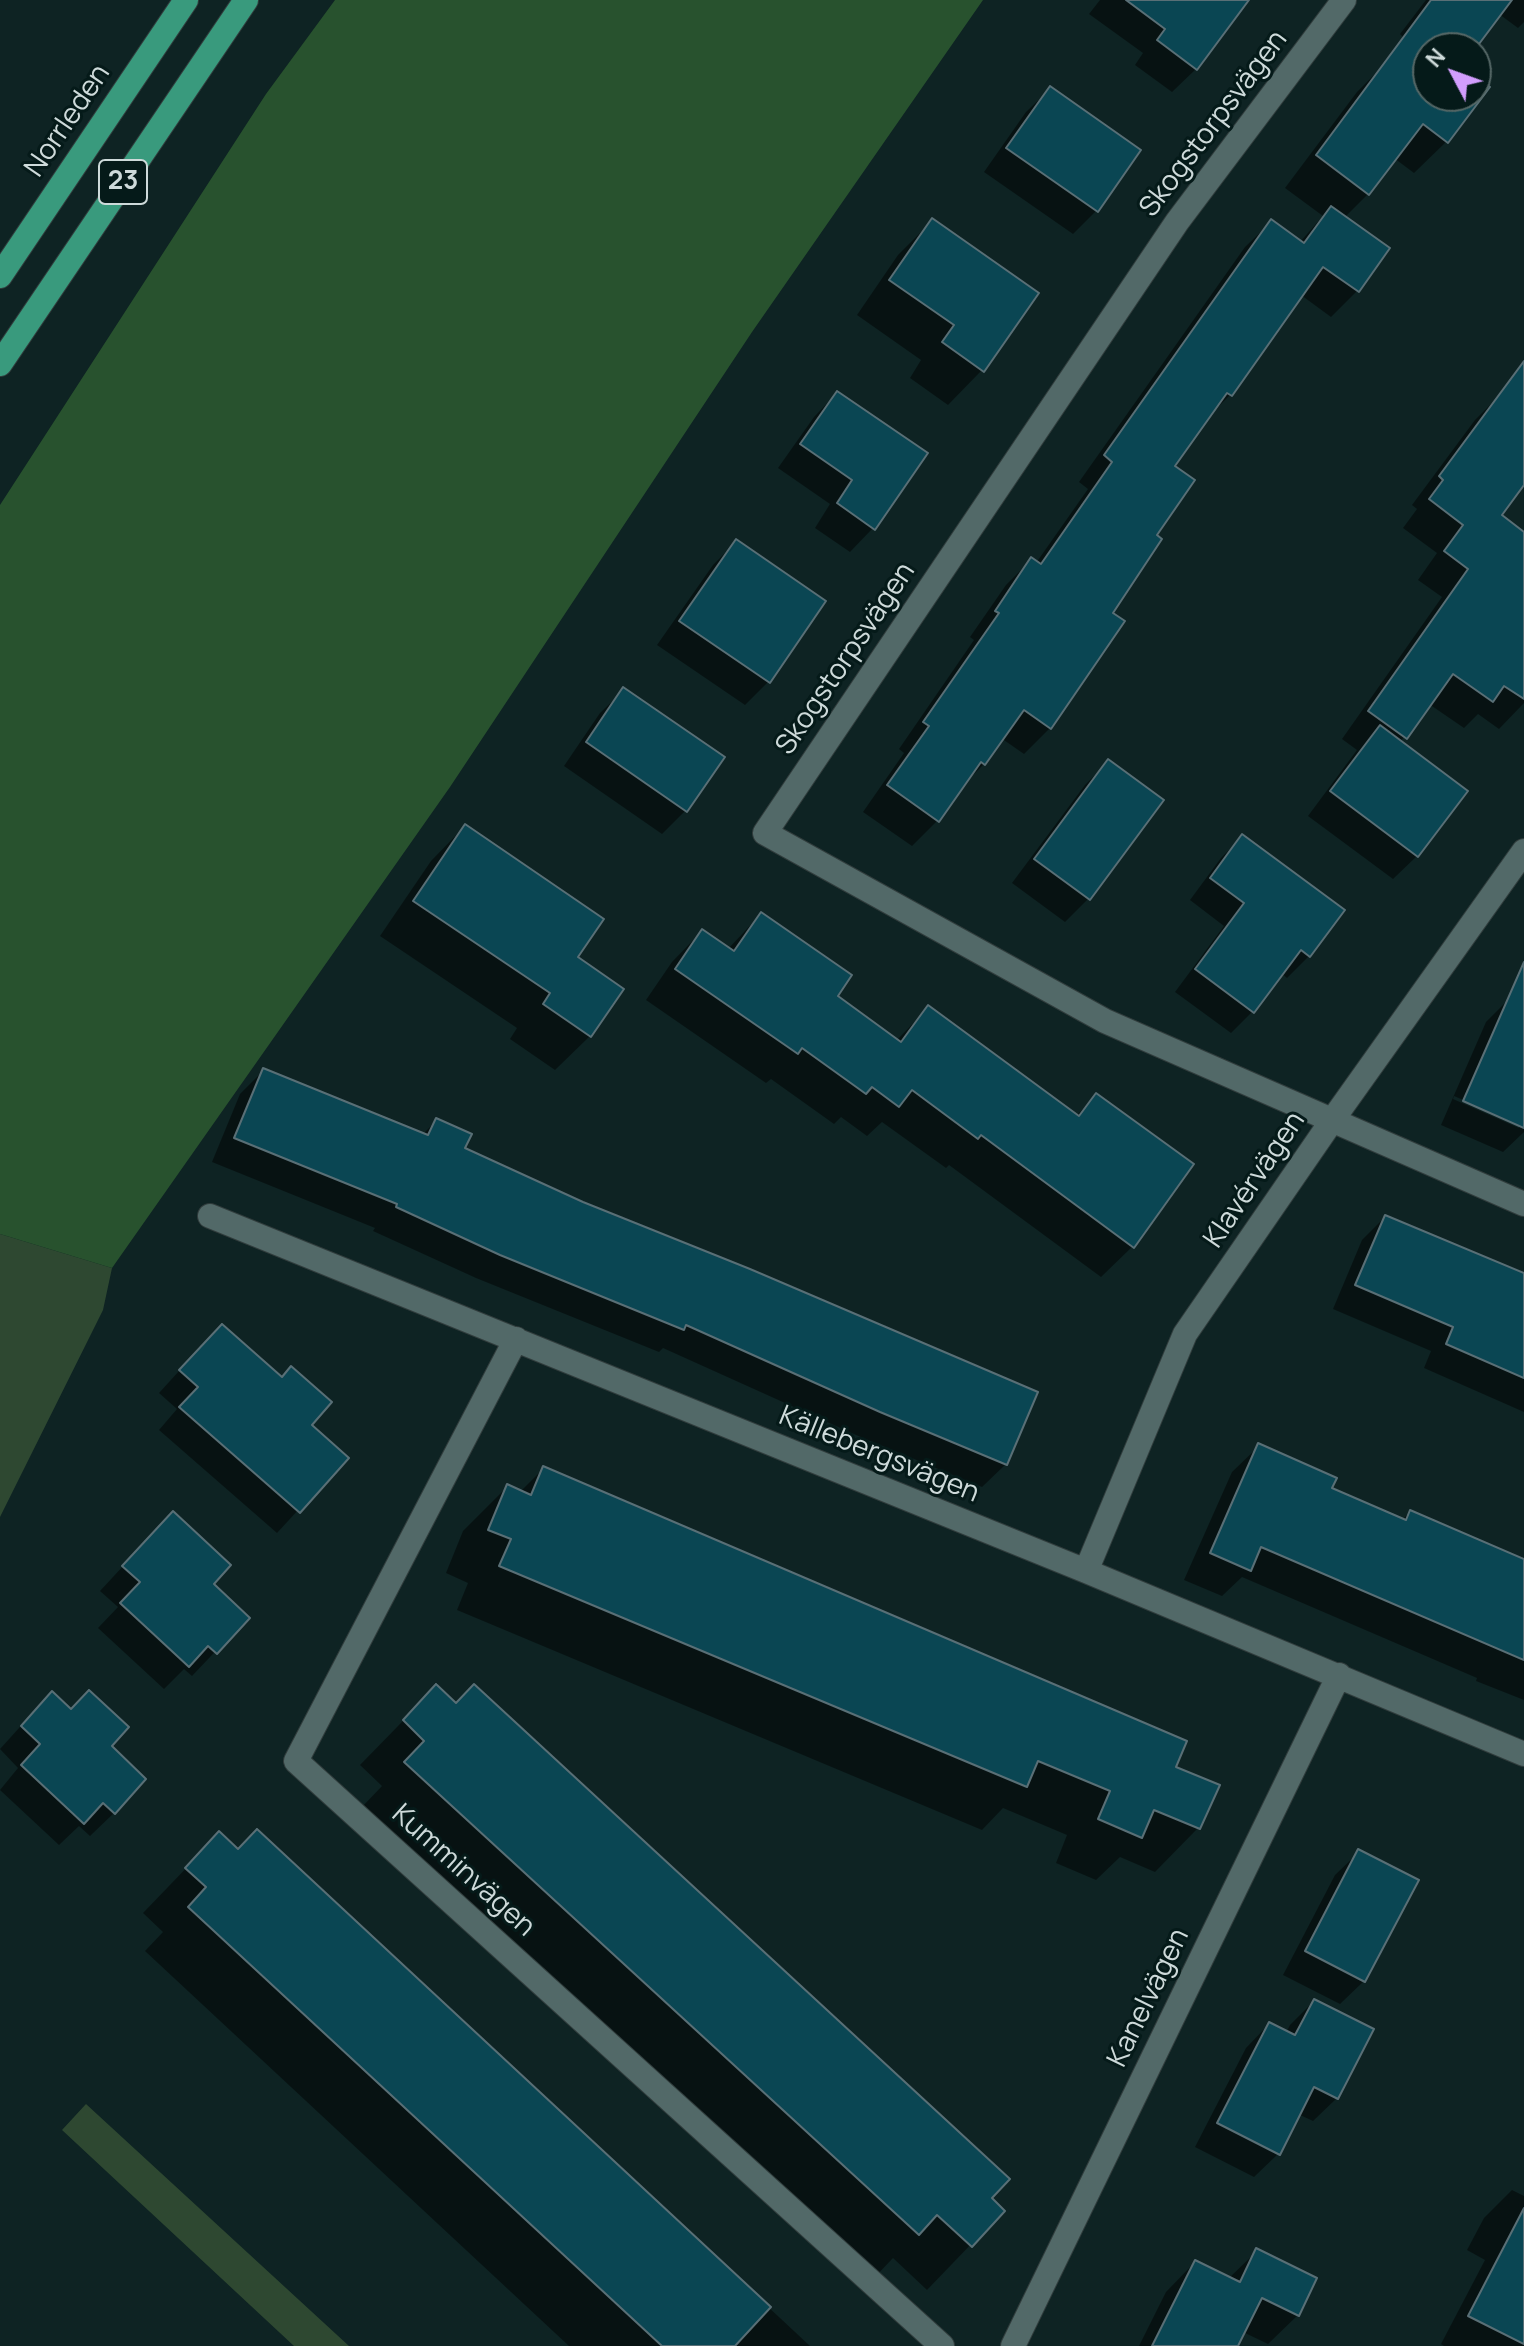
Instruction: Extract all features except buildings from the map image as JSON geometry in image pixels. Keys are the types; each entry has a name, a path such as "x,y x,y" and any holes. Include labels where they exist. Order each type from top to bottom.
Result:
{"highway":[{"name":"Norrleden","path":"0,276 186,0"},
{"name":"23","path":"0,364 246,0"}],"street":[{"name":"Skogstorpsvägen","path":"1331,1122 1105,1021 765,833 1177,222 1344,0"},
{"name":"Klavérvägen","path":"1086,1571 1185,1334 1524,851"},
{"path":"1331,1122 1524,1204"},
{"name":"Källebergsvägen","path":"210,1216 1086,1571 1524,1754"},
{"name":"Kumminvägen","path":"516,1339 296,1761 942,2346"},
{"name":"Kanelvägen","path":"1013,2346 1339,1675"}],"green space":[{"path":"335,0 983,0 752,332 450,787 112,1268 0,1234 0,505 266,94"},
{"path":"0,1234 112,1268 103,1310 0,1517"},
{"path":"86,2104 349,2346 294,2346 62,2130"}]}
